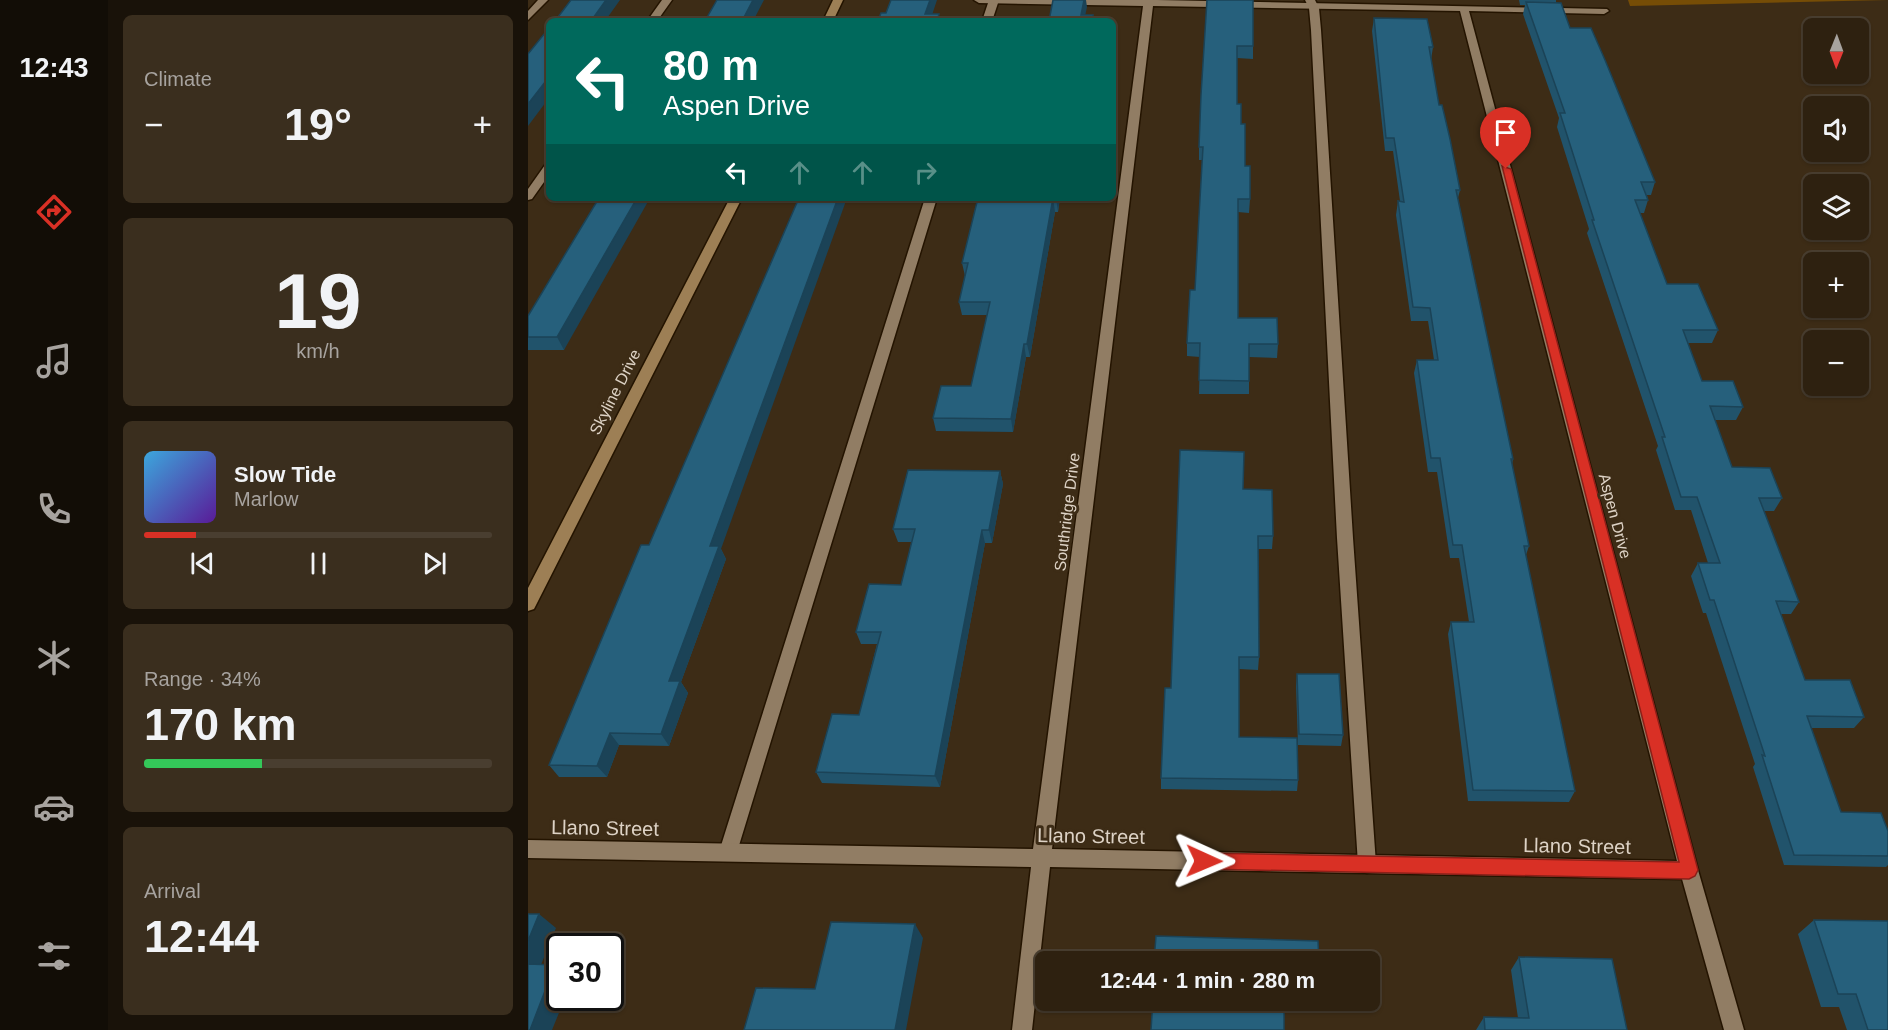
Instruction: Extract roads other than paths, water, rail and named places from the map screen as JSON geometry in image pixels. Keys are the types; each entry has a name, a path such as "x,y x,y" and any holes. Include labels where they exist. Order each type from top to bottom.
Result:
{"street":[{"path":"528,17 543,0"},
{"path":"654,18 667,0"},
{"path":"829,18 838,0"},
{"path":"979,0 1312,4 1464,10 1604,11"},
{"path":"988,18 994,0"},
{"name":"Southridge Drive","path":"1022,1030 1040,858 1150,2"},
{"path":"1312,4 1367,864"},
{"name":"Aspen Drive","path":"1464,10 1689,870 1734,1030"},
{"path":"528,196 546,171"},
{"name":"Skyline Drive","path":"528,604 734,201"},
{"path":"728,852 930,201"},
{"name":"Llano Street","path":"528,849 1689,870"}]}
